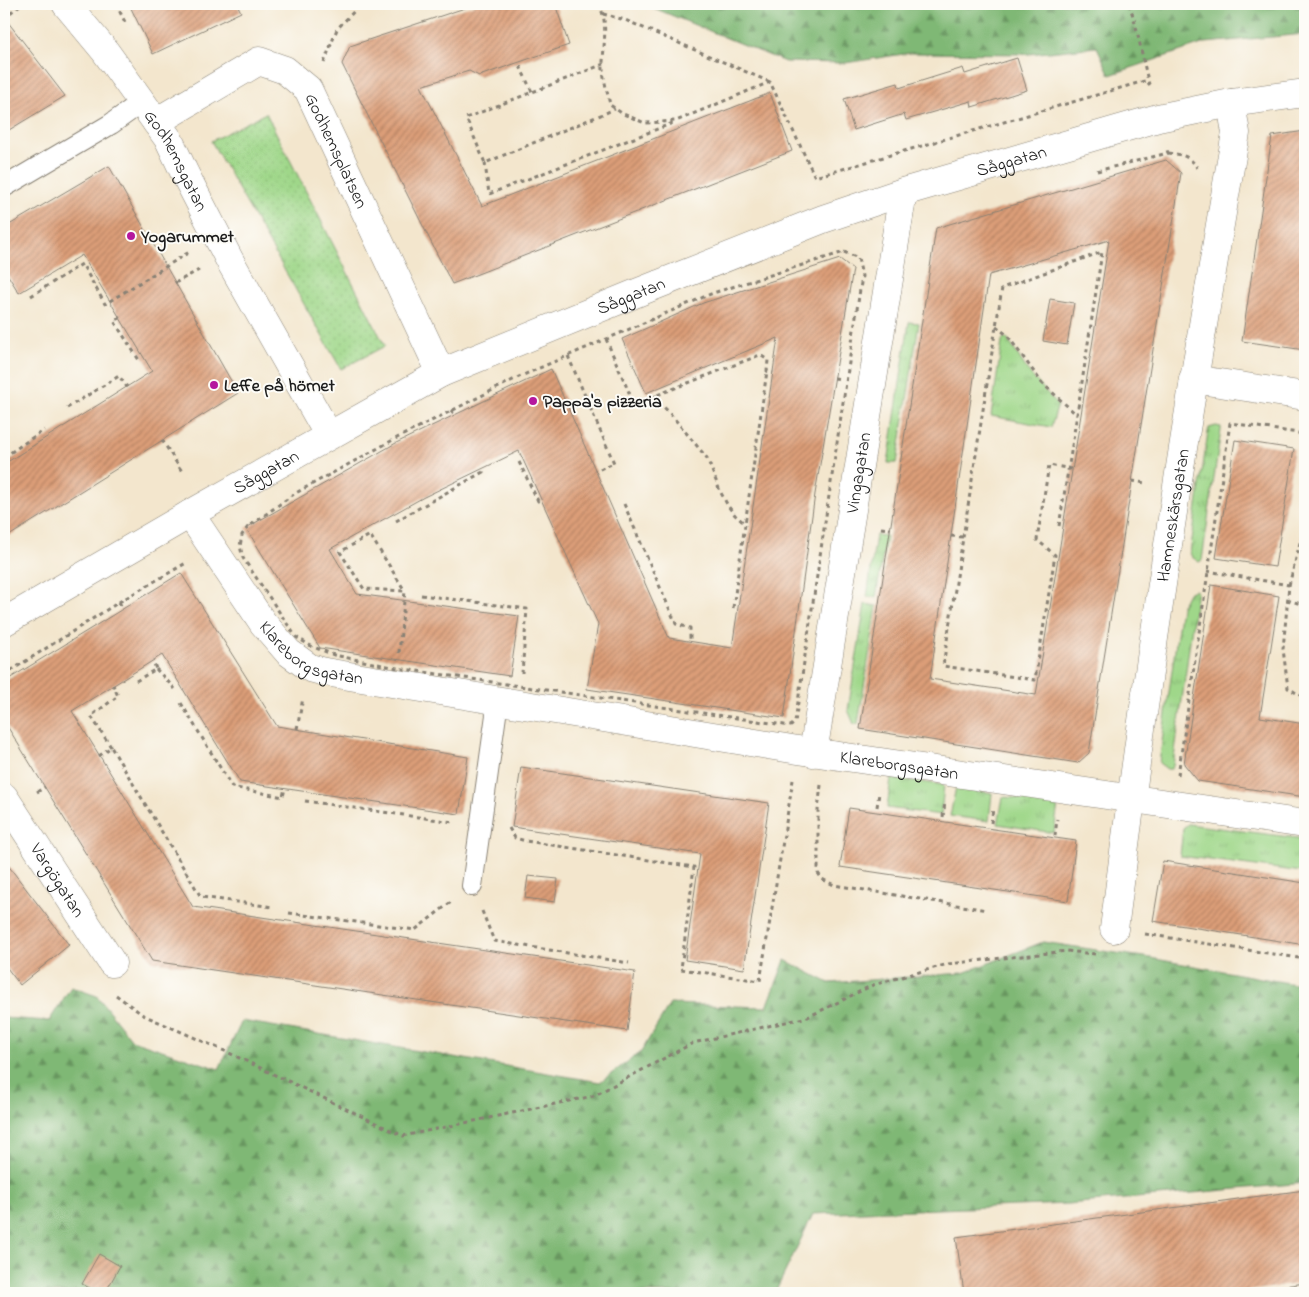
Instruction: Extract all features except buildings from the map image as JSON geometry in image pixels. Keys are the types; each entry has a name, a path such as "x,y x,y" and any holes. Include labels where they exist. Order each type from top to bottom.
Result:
{"street":[{"name":"Godhemsgatan","path":"66,4 105,51 169,140 230,261 328,434"},
{"name":"Godhemsplatsen","path":"149,112 259,62 285,70 308,89 441,373"},
{"name":"Såggatan","path":"4,622 276,466 328,434 441,373 822,219 903,192 1158,118 1231,103 1305,93"},
{"name":"Hamneskärsgatan","path":"1114,929 1131,798 1193,379 1236,134 1231,103"},
{"name":"Vingagatan","path":"806,752 903,192"},
{"path":"1193,379 1305,396"},
{"name":"Klareborgsgatan","path":"190,514 263,623 288,652 310,668 806,752 1305,824"},
{"name":"Vargögatan","path":"4,797 112,963"}],"lane":[{"path":"4,187 111,124 149,112"},
{"path":"472,886 496,715 494,699"}],"path":[{"path":"4,18 21,4"},
{"path":"308,89 321,72 337,29 361,4"},
{"path":"598,4 603,14 604,64 610,105 623,114 645,123 676,121"},
{"path":"1129,4 1136,24 1143,64"},
{"path":"603,14 625,20 770,82 815,177 1148,80"},
{"path":"604,64 466,118 485,163 489,194 770,82"},
{"path":"520,66 532,92"},
{"path":"485,163 616,109"},
{"path":"1158,118 1168,153"},
{"path":"1092,172 1168,153 1181,154 1194,160 1198,171"},
{"path":"31,296 82,264 105,304 193,250"},
{"path":"844,252 858,258 862,276 795,722 791,726 397,668 334,655 311,646 296,637 243,558 240,546 242,535 248,527 294,494 451,410 521,376 568,356 713,293 844,252"},
{"path":"1060,526 1070,469 1102,252 1002,288 943,666 1035,680 1055,555 1037,540 1047,475 1049,465 1070,469"},
{"path":"175,282 204,267"},
{"path":"120,318 114,321 139,360"},
{"path":"996,326 1007,335 1042,383 1077,415"},
{"path":"608,344 634,404 760,355 768,360 732,608"},
{"path":"568,356 614,463 595,471"},
{"path":"767,371 773,373"},
{"path":"68,408 119,376 127,387"},
{"path":"654,395 707,458 728,506 745,523"},
{"path":"451,410 455,415"},
{"path":"1177,781 1230,423 1305,434"},
{"path":"4,457 44,430"},
{"path":"162,440 183,473"},
{"path":"519,462 538,501 541,499"},
{"path":"396,521 483,472 481,469"},
{"path":"1132,480 1152,484"},
{"path":"624,504 676,624 690,628 690,641"},
{"path":"1305,524 1289,585 1282,649 1288,688 1305,698"},
{"path":"4,675 119,602 212,548 242,535"},
{"path":"398,659 405,591 370,535 340,552 364,589 405,591"},
{"path":"951,536 963,537"},
{"path":"1207,571 1289,585"},
{"path":"734,594 740,595"},
{"path":"421,595 527,609 520,686"},
{"path":"1287,600 1305,605"},
{"path":"119,602 123,609"},
{"path":"79,627 82,634"},
{"path":"153,660 156,669 175,689"},
{"path":"136,681 156,669"},
{"path":"113,685 118,696 91,716 201,897 273,907"},
{"path":"297,729 305,692"},
{"path":"181,703 232,788 283,797 285,788"},
{"path":"99,756 110,747"},
{"path":"508,823 509,830 514,838 526,841 694,867 681,969 760,981 806,752"},
{"path":"822,783 818,810 817,850 818,874 822,879 841,886 987,910"},
{"path":"305,801 481,826"},
{"path":"289,913 415,930 472,886 494,941 629,963"},
{"path":"112,963 114,993 143,1015 403,1136 593,1096 693,1043 808,1016 873,985 948,964 1068,951 1096,954 1114,929 1305,959"}],"green space":[{"path":"644,4 1305,4 1305,34 1205,43 1110,75 1097,47 1029,54 910,53 845,63 785,62"},
{"path":"266,113 385,346 341,369 211,141"},
{"path":"909,322 919,323 897,463 888,463"},
{"path":"1004,337 1008,340 1030,374 1058,405 1051,427 991,416"},
{"path":"1221,427 1221,430 1202,560 1199,562 1190,553 1208,432 1209,428"},
{"path":"876,535 886,536 876,597 867,597"},
{"path":"1194,590 1197,592 1173,766 1171,769 1167,769 1159,763 1181,607 1188,593"},
{"path":"865,604 877,606 858,724 854,724 848,710"},
{"path":"891,778 944,785 941,815 887,808"},
{"path":"956,787 992,793 989,821 950,816"},
{"path":"1003,797 1058,804 1054,833 998,824"},
{"path":"1188,824 1305,839 1302,872 1180,856 1183,828"},
{"path":"1043,942 1150,958 1305,986 1305,1183 1068,1204 813,1214 775,1293 4,1293 4,1018 49,1021 71,987 97,996 132,1040 219,1069 242,1021 600,1082 641,1052 670,1004 767,1007 785,960 829,983 963,973"}],"place":[{"name":"Yogarummet","path":"131,236"},
{"name":"Leffe på hörnet","path":"214,385"},
{"name":"Pappa's pizzeria","path":"533,401"}]}
